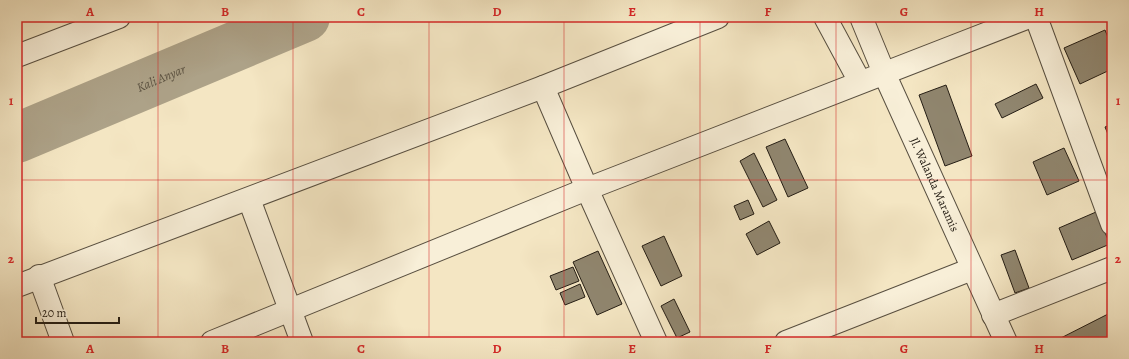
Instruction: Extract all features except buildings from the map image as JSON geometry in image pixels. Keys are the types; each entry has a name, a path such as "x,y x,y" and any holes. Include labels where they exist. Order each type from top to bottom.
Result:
{"street":[{"path":"17,56 119,17"},
{"path":"17,286 39,276 249,199 543,87 718,17"},
{"path":"825,17 860,82"},
{"path":"212,342 587,189 1029,17"},
{"path":"1036,17 1112,224"},
{"name":"Jl. Walanda Maramis","path":"863,22 884,73 1006,342"},
{"path":"543,87 656,342"},
{"path":"249,199 302,342"},
{"path":"993,315 1112,268"},
{"path":"786,342 972,269"},
{"path":"39,276 63,342"}],"waterway":[{"name":"Kali Anyar","path":"17,138 305,17"}]}
